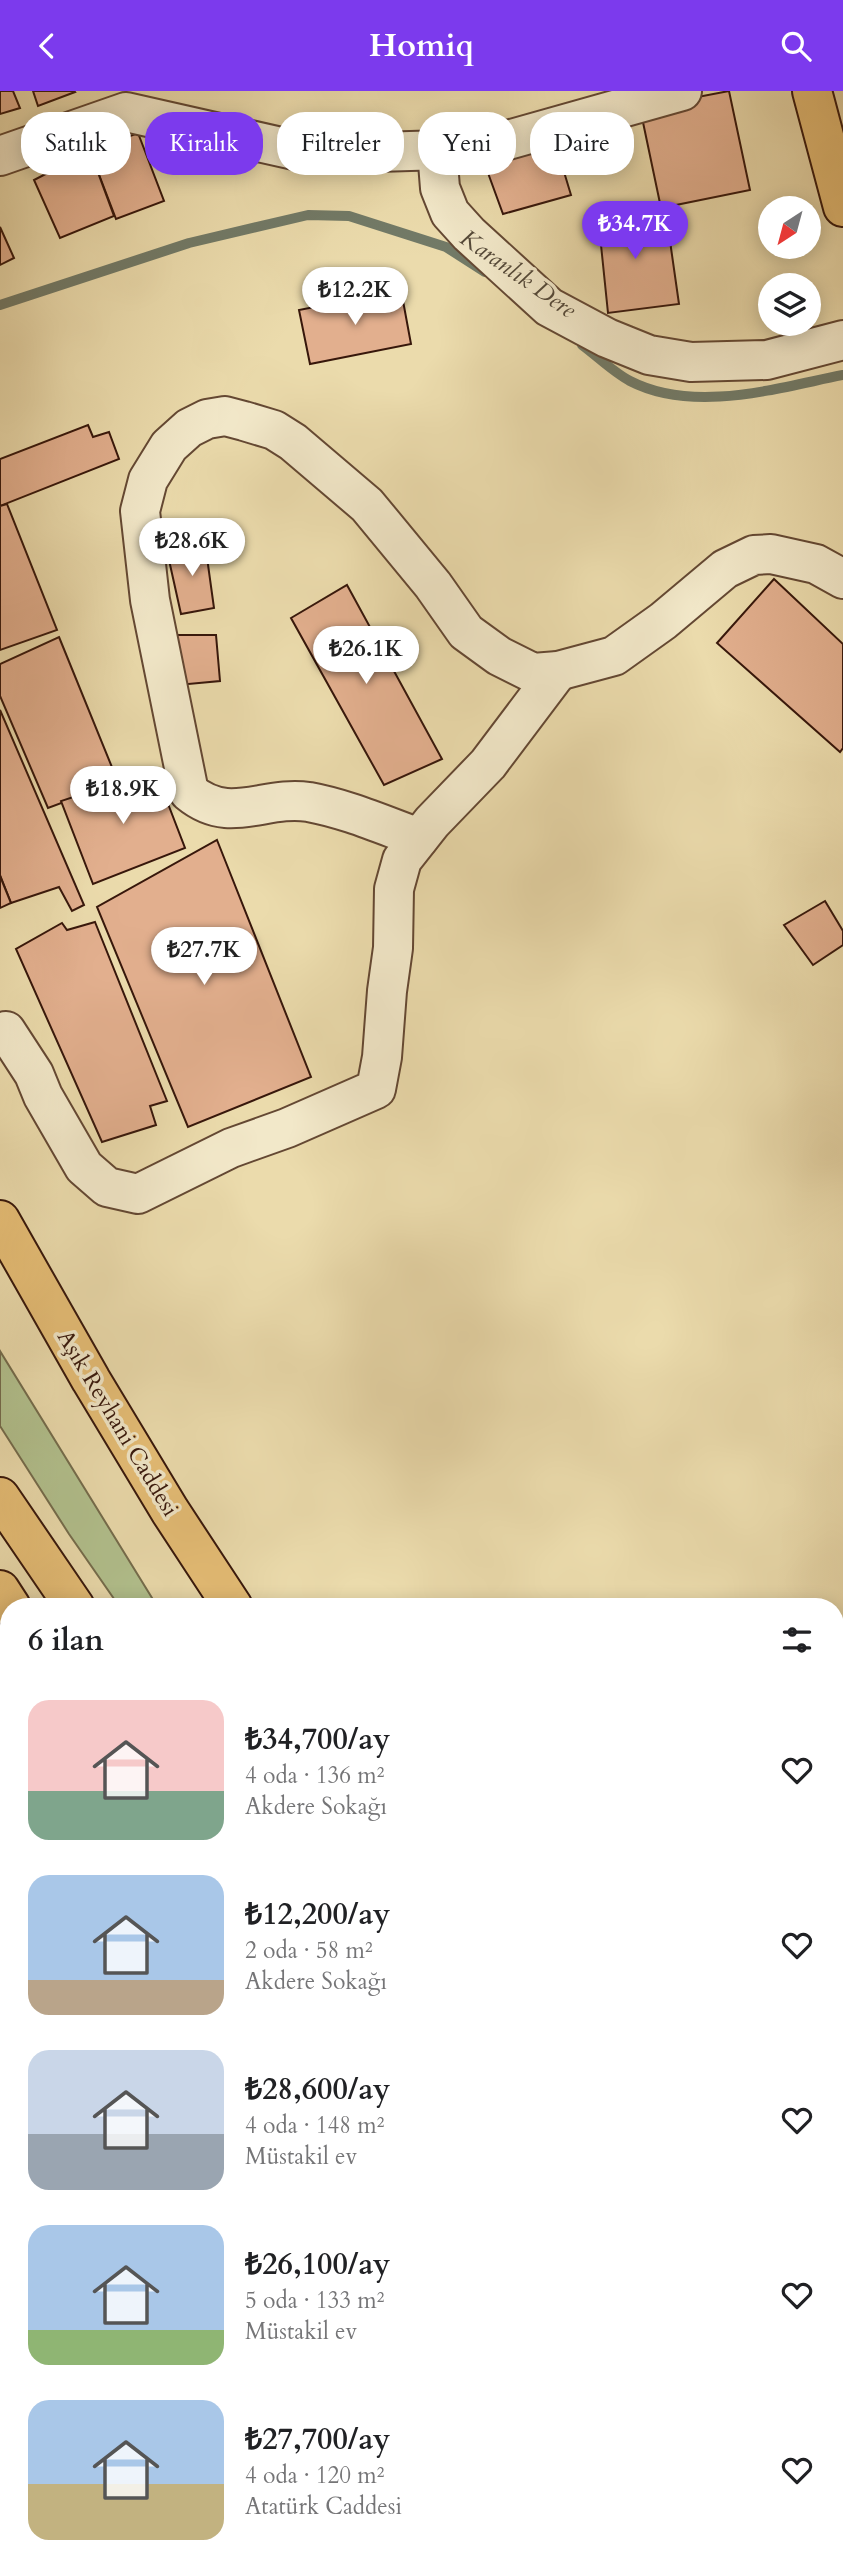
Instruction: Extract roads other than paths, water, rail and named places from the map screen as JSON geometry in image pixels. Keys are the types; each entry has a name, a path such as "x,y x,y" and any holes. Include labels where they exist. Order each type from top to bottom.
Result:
{"main road":[{"path":"812,91 843,207"},
{"name":"Aşık Reyhani Caddesi","path":"3,1226 91,1380 170,1511 227,1598"},
{"path":"0,1497 69,1598"}],"street":[{"path":"516,137 666,93"},
{"path":"0,156 125,112 312,154 418,151"},
{"path":"439,175 440,188 450,213 469,235 549,307 607,338 649,355 691,362 768,359 843,340"},
{"path":"419,838 366,818 308,802 267,802 237,810 203,804 190,792 150,600 140,510 148,480 169,446 189,428 207,419 225,416 274,430 313,458 367,505 433,585 466,632 499,656 533,673 558,671 614,656 663,621 725,569 754,555 771,554 816,564 843,579"},
{"path":"6,1031 34,1074 43,1096 85,1167 107,1187 138,1194 231,1148 287,1128 376,1089 382,1057 393,948 394,889 402,860 488,764 558,671"}],"waterway":[{"name":"Karanlık Dere","path":"0,305 189,243 308,215 349,216 446,247 485,272"},
{"name":"Karanlık Dere","path":"582,345 630,381 655,391 681,396 736,395 843,375"}]}
